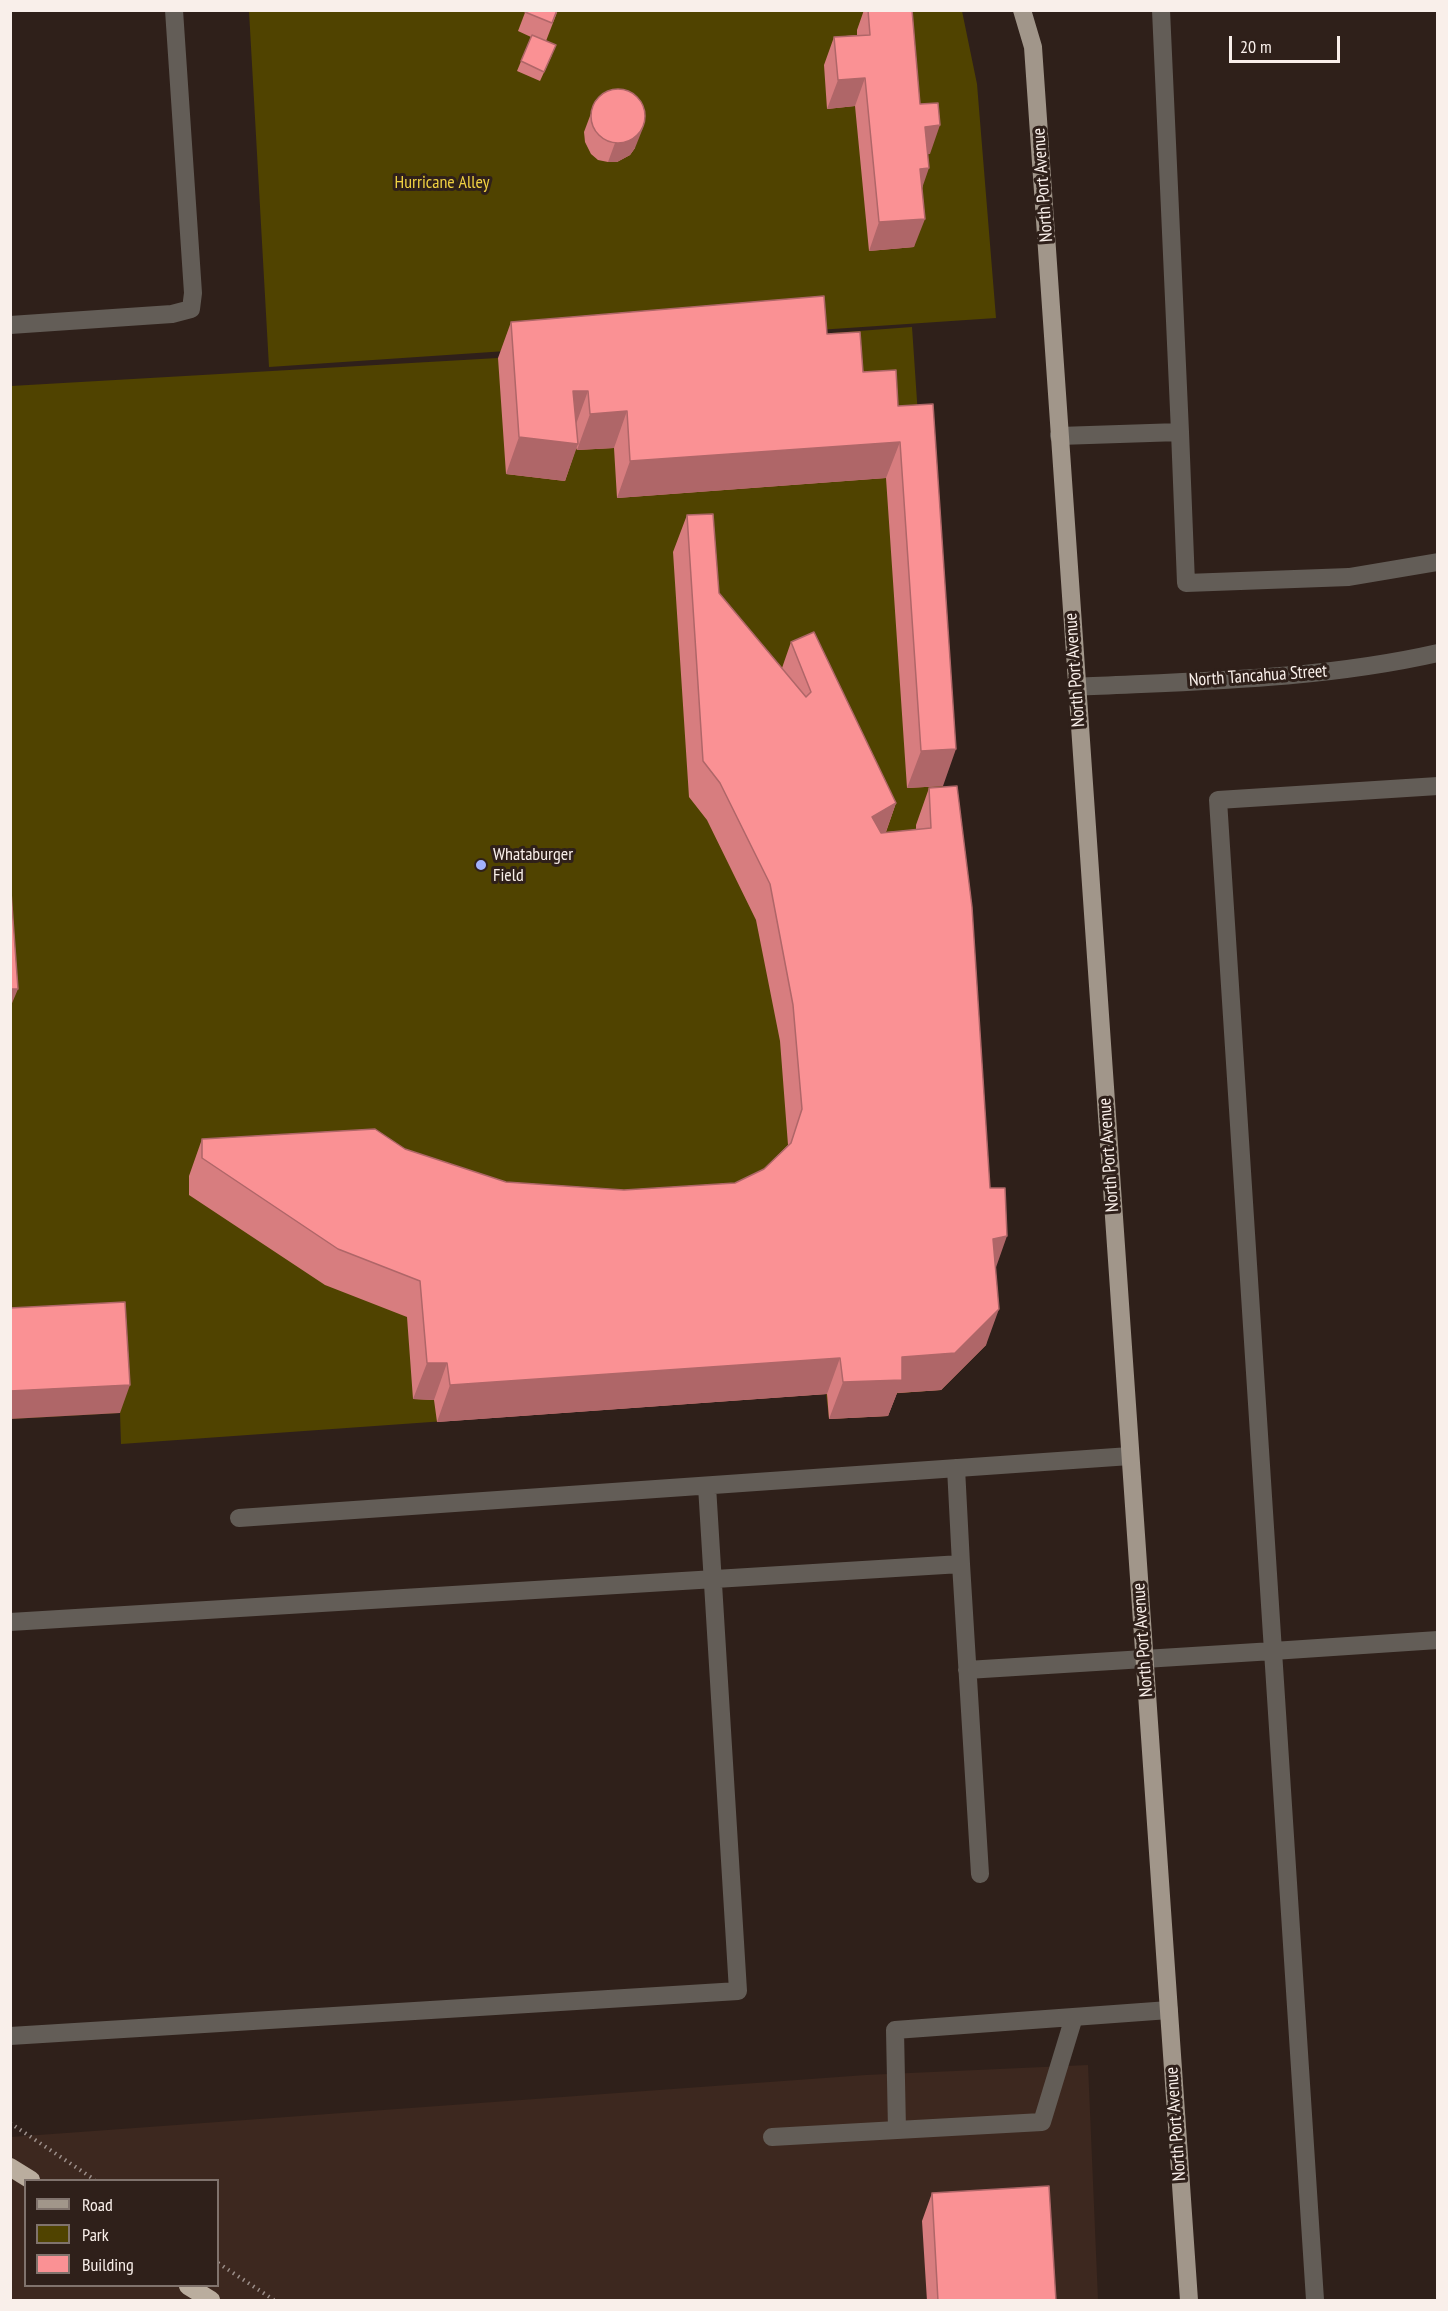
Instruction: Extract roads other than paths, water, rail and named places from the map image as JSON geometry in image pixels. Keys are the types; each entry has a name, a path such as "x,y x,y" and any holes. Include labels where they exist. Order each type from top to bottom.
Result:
{"highway":[{"path":"10,2166 28,2179"},
{"path":"190,2287 211,2301"}],"main road":[{"name":"North Port Avenue","path":"1022,10 1034,47 1076,687 1189,2301"}],"street":[{"path":"10,325 172,314 191,309 193,293 174,10"},
{"path":"1161,10 1186,584 1349,577 1437,562"},
{"path":"1059,436 1180,432"},
{"name":"North Tancahua Street","path":"1076,687 1288,675 1397,663 1437,653"},
{"path":"1315,2301 1218,800 1437,786"},
{"path":"238,1518 1130,1456"},
{"path":"956,1468 980,1874"},
{"path":"10,2036 738,1991 707,1486"},
{"path":"10,1622 961,1564"},
{"path":"967,1670 1437,1640"},
{"path":"897,2130 895,2030 1168,2010"},
{"path":"772,2137 1042,2122 1074,2017"}],"place":[{"name":"Whataburger Field","path":"481,865"}],"park label":[{"name":"Hurricane Alley","path":"442,183"}]}
